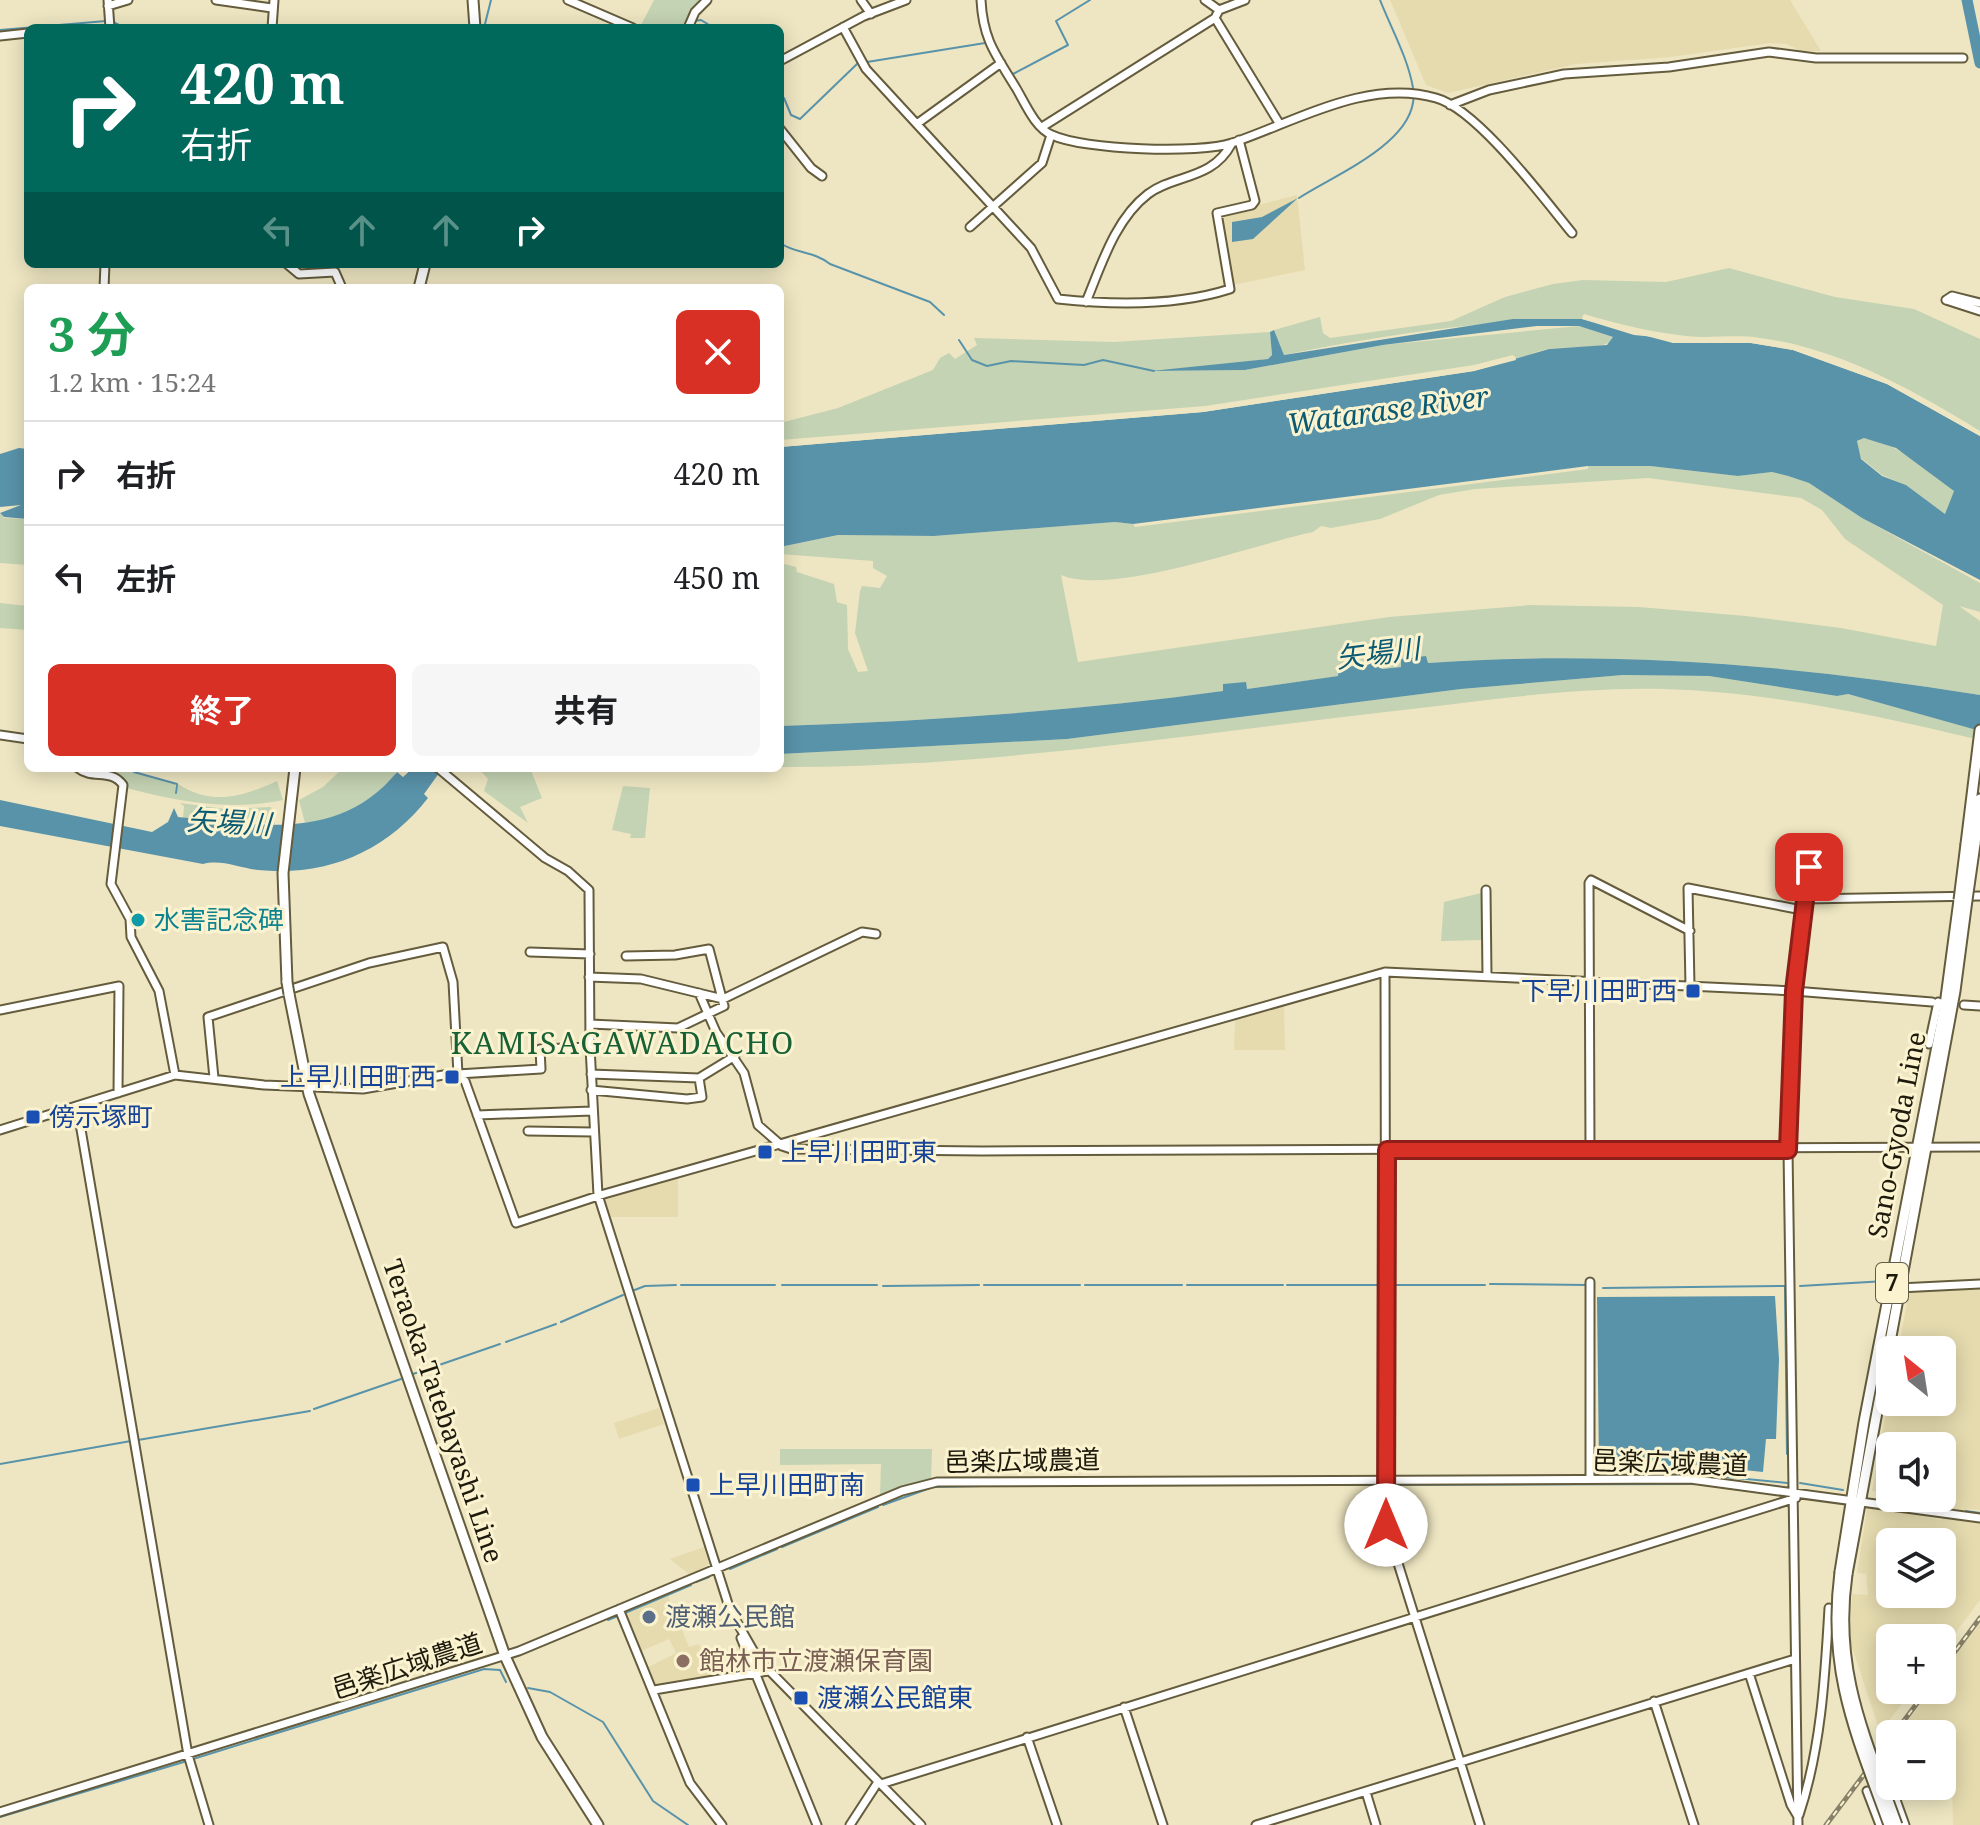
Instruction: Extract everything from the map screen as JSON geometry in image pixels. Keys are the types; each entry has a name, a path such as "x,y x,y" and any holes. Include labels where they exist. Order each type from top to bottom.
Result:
{"main road":[{"path":"473,0 475,24"},
{"name":"Sano-Gyoda Line","path":"1856,1500 1899,1288 1963,900 1980,730"},
{"name":"Teraoka-Tatebayashi Line","path":"294,772 288,810 282,896 287,982 307,1087 505,1656 542,1737 598,1825"},
{"name":"Sano-Gyoda Line","path":"1972,826 1980,799"},
{"name":"Sano-Gyoda Line","path":"1889,1825 1840,1682 1835,1621 1921,1147 1938,1004 1963,900"},
{"name":"Sano-Gyoda Line","path":"1844,1573 1842,1621 1846,1671 1863,1732 1897,1825"}],"street":[{"path":"108,7 128,0"},
{"path":"216,0 273,4 272,24"},
{"path":"568,0 624,24"},
{"path":"690,24 695,12 707,0"},
{"path":"861,0 871,14"},
{"path":"784,59 843,27 906,0"},
{"path":"981,0 983,32 1042,127 1051,135 1111,148 1212,148 1365,96 1419,95 1450,105 1506,153 1572,233"},
{"path":"1205,0 1217,14 1279,123"},
{"path":"1042,127 1217,14 1245,0"},
{"path":"843,27 866,69 1031,248 1058,299 1086,302 1157,301 1230,289 1217,213 1252,205 1255,201 1235,142"},
{"path":"0,36 24,33"},
{"path":"1450,105 1489,90 1564,74 1669,67 1769,52 1816,58 1963,58"},
{"path":"918,123 1001,63"},
{"path":"784,134 811,168 822,176"},
{"path":"970,227 1042,163 1051,135"},
{"path":"1086,302 1118,228 1140,200 1158,187 1193,177 1235,142"},
{"path":"292,268 299,274 335,272 340,284"},
{"path":"1980,303 1952,296 1946,300 1980,311"},
{"path":"0,735 24,738"},
{"path":"84,772 116,777 124,794 110,880 130,919 131,937 159,991 175,1075"},
{"path":"442,772 545,858 587,886 591,897 591,1090 598,1195 716,1569 753,1672 817,1825"},
{"path":"1798,1821 1800,1733 1795,1659 1796,1495 1788,1150 1794,991 1811,849"},
{"path":"1590,1150 1587,886 1591,880 1690,931"},
{"path":"1690,986 1688,888 1802,910"},
{"path":"1486,890 1487,976"},
{"path":"1804,899 1980,896"},
{"path":"589,977 641,979 723,999 862,932 876,934"},
{"path":"214,1078 208,1017 369,963 443,947 453,982 458,1074 465,1081 516,1223 598,1195 1385,972 1903,999 1938,1004 1929,1044"},
{"path":"590,1024 678,1028 724,1006 709,949 675,955 626,956"},
{"path":"530,952 590,954"},
{"path":"1385,972 1386,1525 1480,1825"},
{"path":"0,1010 119,986 118,1093"},
{"path":"699,993 716,1032 744,1073 755,1120 779,1144 791,1149 880,1152 1980,1147"},
{"path":"1964,1005 1980,1006"},
{"path":"0,1130 175,1075 363,1089 458,1074 541,1069 540,1049 590,1047"},
{"path":"591,1074 699,1078 735,1056"},
{"path":"591,1090 687,1099 702,1097 699,1078"},
{"path":"77,1106 188,1755 209,1825"},
{"path":"477,1115 592,1111"},
{"path":"528,1131 593,1132"},
{"path":"1590,1282 1590,1479"},
{"path":"1899,1288 1980,1284"},
{"name":"邑楽広域農道","path":"0,1812 505,1656 902,1491 937,1482 1690,1479 1980,1518"},
{"path":"850,1825 879,1783 1796,1495"},
{"path":"1798,1821 1808,1788 1823,1697 1829,1608"},
{"path":"619,1609 690,1783 722,1825"},
{"path":"739,1630 768,1671 921,1825"},
{"path":"1256,1825 1795,1659"},
{"path":"654,1690 768,1671"},
{"path":"1749,1673 1798,1821"},
{"path":"1654,1701 1694,1825"},
{"path":"1124,1707 1163,1825"},
{"path":"1027,1737 1057,1825"},
{"path":"1867,1791 1880,1825"},
{"path":"1366,1792 1376,1825"},
{"path":"1896,1800 1905,1825"}],"shaded area":[{"path":"1390,0 1790,0 1821,51 1801,51 1786,44 1770,43 1671,57 1576,64 1448,93 1426,85"},
{"path":"1297,195 1305,270 1233,285 1220,215"},
{"path":"1284,1005 1285,1050 1234,1050 1235,1019"},
{"path":"674,1176 678,1178 678,1217 607,1217 605,1197"},
{"path":"1980,1289 1980,1510 1967,1509 1965,1514 1953,1512 1956,1512 1956,1432 1883,1432 1885,1416 1956,1416 1956,1336 1901,1336 1909,1292"},
{"path":"659,1408 664,1424 619,1439 614,1423"},
{"path":"1876,1469 1876,1492 1872,1491"},
{"path":"1871,1507 1876,1508 1876,1512 1980,1521 1980,1600 1956,1632 1956,1624 1876,1624 1876,1704 1902,1704 1889,1720 1876,1720 1850,1641 1852,1594 1868,1595 1866,1574 1857,1573 1867,1509"},
{"path":"704,1547 709,1564 690,1575 670,1559"},
{"path":"668,1596 689,1647 699,1644 713,1679 653,1686 646,1668 676,1653 669,1639 639,1652 624,1615"},
{"path":"1980,1623 1980,1825 1953,1825 1956,1720 1908,1720 1920,1704 1956,1704 1956,1655"}],"green space":[{"path":"654,0 701,0 684,24 642,24"},
{"path":"1729,268 1835,297 1914,309 1980,339 1980,431 1902,386 1846,361 1789,343 1760,338 1673,334 1584,314 1582,319 1507,322 1432,330 1284,355 1274,330 1320,317 1323,333 1330,338 1451,321 1505,297 1553,284 1583,280 1666,282"},
{"path":"1579,326 1613,337 1607,344 1548,349 1516,360 1513,355 1474,365 1205,406 784,440 784,422 838,408 933,370 940,358 949,353 955,359 977,345 974,338 1114,342 1270,332 1272,355 1268,359 1164,371 1245,370 1383,345"},
{"path":"1863,438 1899,451 1946,483 1954,491 1945,514 1906,485 1882,475 1861,458 1857,442"},
{"path":"1588,466 1650,466 1738,476 1772,472 1809,483 1862,518 1980,583 1980,612 1959,606 1980,621 1980,695 1773,668 1704,663 1566,658 1427,663 1426,657 1402,667 1381,669 1380,662 1340,667 1339,676 1247,689 1223,684 1224,691 1058,710 784,726 784,564 796,567 797,572 834,584 837,602 847,605 848,649 858,672 868,671 855,633 860,591 862,586 880,588 887,576 873,568 873,561 784,554 784,546 838,535 934,536 1115,522 1133,524 1135,527 1588,469","holes":["1648,478 1801,498 1822,510 1845,539 1943,605 1936,646 1841,628 1746,616 1639,607 1531,605 1389,617 1078,662 1061,575 1084,580 1148,574 1313,532 1321,526 1331,528 1380,519 1439,495 1475,489"]},
{"path":"0,513 4,518 24,519 24,565 0,563"},
{"path":"0,603 24,606 24,630 0,628"},
{"path":"1623,675 1709,676 1837,696 1848,694 1980,731 1980,740 1783,700 1703,691 1631,689 1500,698 1014,755 936,762 784,767 784,754 1067,739 1461,689"},
{"path":"112,772 134,772 175,783 175,794 178,784 215,797 239,795 277,781 283,800 243,805 185,801 127,788 124,779"},
{"path":"339,772 395,772 383,791 372,800 332,818 305,823 299,800 323,787"},
{"path":"482,772 532,772 542,798 520,807 528,823 484,791 488,779"},
{"path":"623,786 650,788 645,838 630,838 631,834 612,830"},
{"path":"180,803 225,809 271,807 275,824 183,818 184,806"},
{"path":"1481,893 1485,897 1484,940 1441,941 1444,902"},
{"path":"780,1449 932,1449 931,1479 880,1496 881,1464 780,1465"}],"water":[{"path":"1298,198 1253,239 1232,242 1232,222 1262,217"},
{"name":"Watarase River","path":"1513,319 1582,319 1673,343 1751,343 1793,350 1887,384 1980,436 1980,580 1862,518 1809,483 1772,472 1738,476 1650,466 1588,466 1133,524 1115,522 934,536 838,535 784,546 784,447 1203,412 1474,371 1549,349 1607,345 1613,337 1579,326 1537,326 1383,345 1245,370 1151,371 1268,359 1272,355 1270,332 1274,330 1284,355","holes":["1864,438 1896,448 1954,491 1945,514 1906,485 1882,476 1861,459 1857,441"]},
{"path":"24,449 24,519 4,517 0,513 21,505 0,507 0,454"},
{"path":"1426,656 1428,663 1567,658 1705,663 1911,684 1980,695 1980,731 1848,694 1837,696 1709,676 1623,675 1461,689 1067,739 784,754 784,726 1058,710 1223,691 1223,684 1246,682 1247,689 1338,676 1339,668 1381,662 1382,669 1401,667 1401,659"},
{"path":"397,772 403,777 409,772 440,772 424,794 428,798 393,833 353,857 307,869 258,870 224,863 203,864 0,826 0,800 152,832 168,822 174,808 178,817 267,825 296,824 350,810 375,794"},
{"path":"1775,1296 1779,1359 1776,1439 1766,1439 1763,1472 1686,1464 1682,1469 1599,1467 1597,1297"}],"pier":[{"path":"1583,315 1674,339 1751,339 1794,347 1889,380 1980,432 1980,436 1887,384 1793,350 1751,343 1673,343 1665,338 1634,335 1582,319"},
{"path":"1515,356 1516,360 1474,371 1203,412 784,447 784,443 1203,408 1473,367"}],"waterway":[{"path":"485,24 491,0"},
{"path":"1013,74 1068,45 1056,21 1090,0"},
{"path":"1299,198 1373,154 1404,124 1412,107 1413,88 1407,66 1380,0"},
{"path":"1967,0 1980,63"},
{"path":"693,21 701,20 708,24"},
{"path":"71,24 106,21"},
{"path":"113,22 117,24"},
{"path":"0,30 24,28"},
{"path":"867,62 985,43"},
{"path":"784,98 791,115 800,119 857,64"},
{"path":"784,245 930,302 944,315"},
{"path":"959,340 972,360 987,366 1011,361 1084,365 1103,360 1154,371"},
{"path":"134,772 177,784 176,793"},
{"path":"0,1134 41,1121"},
{"path":"1800,1286 1886,1281"},
{"path":"1490,1284 1587,1285"},
{"path":"632,1291 645,1286 676,1285"},
{"path":"681,1285 775,1285"},
{"path":"782,1285 877,1285"},
{"path":"883,1286 979,1285"},
{"path":"984,1285 1080,1285"},
{"path":"1085,1285 1182,1285"},
{"path":"1187,1285 1283,1285"},
{"path":"1287,1285 1382,1285"},
{"path":"1389,1285 1485,1285"},
{"path":"1603,1288 1785,1286 1787,1454"},
{"path":"561,1322 623,1295"},
{"path":"506,1342 556,1324"},
{"path":"413,1374 500,1344"},
{"path":"314,1409 401,1379"},
{"path":"138,1440 310,1411"},
{"path":"0,1464 131,1441"},
{"path":"1695,1474 1787,1483"},
{"path":"1800,1483 1843,1490"},
{"path":"1390,1485 1695,1484"},
{"path":"986,1486 1081,1485"},
{"path":"1085,1485 1182,1485"},
{"path":"1187,1485 1283,1485"},
{"path":"1287,1485 1381,1485"},
{"path":"883,1505 933,1487 981,1486"},
{"path":"782,1547 878,1507"},
{"path":"1966,1511 1980,1513"},
{"path":"730,1569 777,1549"},
{"path":"696,1582 709,1577"},
{"path":"625,1613 691,1585"},
{"path":"608,1620 618,1616"},
{"path":"193,1759 484,1669 500,1670 506,1682"},
{"path":"528,1688 550,1692 603,1722 653,1801 688,1825"},
{"path":"0,1817 187,1761"}],"railway":[{"path":"1956,1650 1980,1618"},
{"path":"1904,1720 1916,1704"},
{"path":"1826,1825 1876,1759"}],"place":[{"name":"水害記念碑","path":"138,920"},
{"name":"下早川田町西","path":"1693,991"},
{"name":"上早川田町西","path":"452,1077"},
{"name":"傍示塚町","path":"33,1117"},
{"name":"上早川田町東","path":"765,1152"},
{"name":"上早川田町南","path":"693,1485"},
{"name":"渡瀬公民館","path":"649,1617"},
{"name":"館林市立渡瀬保育園","path":"683,1661"},
{"name":"渡瀬公民館東","path":"801,1698"}],"district":[{"name":"KAMISAGAWADACHO","path":"623,1044"}],"route":[{"path":"1386,1525 1387,1150 1788,1150 1794,991 1809,867"}],"water label":[{"name":"矢場川","path":"1378,653"},
{"name":"矢場川","path":"229,822"}]}
